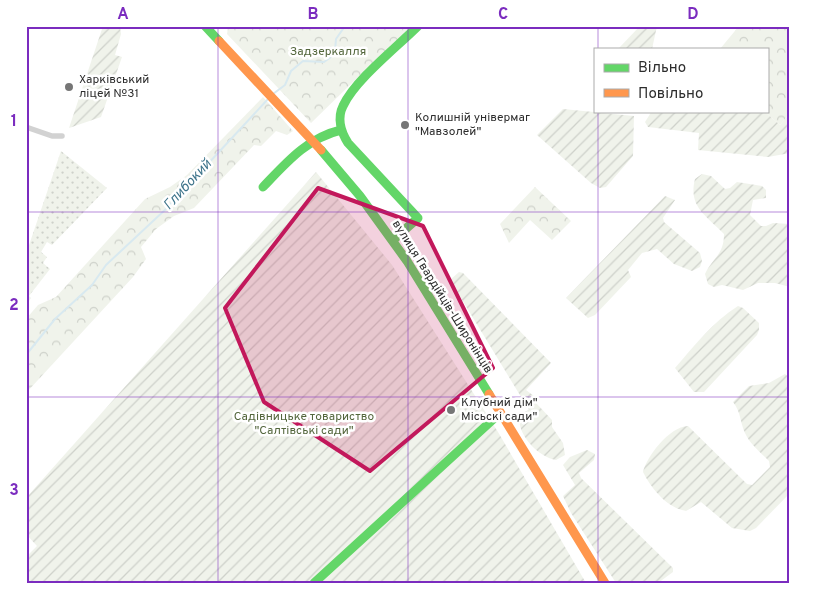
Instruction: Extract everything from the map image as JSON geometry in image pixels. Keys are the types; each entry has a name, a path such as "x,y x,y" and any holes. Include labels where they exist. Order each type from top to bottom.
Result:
{"main road":[{"name":"вулиця Гвардійців-Широнінців","path":"205,26 321,150 393,240 605,583"},
{"path":"393,240 418,218 348,143 341,130 341,114 347,100 418,26"},
{"path":"263,187 285,164 316,138 329,132 341,130"},
{"path":"314,583 500,413"}],"street":[{"path":"26,128 52,136 62,136"}],"highlighted area":[{"path":"318,188 423,226 493,368 370,471 264,402 225,308"}],"green space":[{"path":"103,26 120,27 121,34 115,55 122,57 101,117 69,128"},
{"name":"Задзеркалля","path":"235,26 418,26 403,41 391,45 311,123 227,34 228,28"},
{"path":"640,26 657,26 652,48 619,48"},
{"path":"739,26 790,26 790,113 780,125 765,112 768,112 768,48 721,48"},
{"path":"263,97 293,131 287,135 276,131 261,146 254,145 194,208 174,216 156,229 141,247 146,259 133,277 26,393 26,319 38,305 56,297 145,199 170,187 187,175"},
{"path":"563,109 634,116 633,156 606,187 600,188 591,183 537,135"},
{"path":"651,112 765,112 780,125 790,113 790,153 768,157 698,150 699,133 648,127 645,122"},
{"path":"61,151 107,188 52,245 47,242 41,252 47,257 43,263 50,269 29,296 31,298 26,305 26,254"},
{"name":"Садівницьке товариство \"Салтівські сади\"","path":"316,172 392,265 498,432 586,583 26,583 26,557 37,546 26,534 26,498"},
{"path":"702,174 711,176 725,189 730,188 737,182 762,186 766,190 766,198 753,200 750,215 761,226 773,223 790,224 790,287 775,283 758,283 743,290 722,285 714,287 708,284 705,274 722,247 724,234 705,216 696,204 693,189 695,179"},
{"path":"535,187 571,221 552,240 530,220 509,243 500,224"},
{"path":"665,196 675,200 663,218 664,222 700,253 702,261 700,267 692,271 674,264 657,249 642,253 628,270 631,277 595,315 588,318 566,298"},
{"path":"459,272 463,273 551,363 526,390 538,399 537,404 552,420 552,427 563,443 565,455 556,460 535,449 524,436 519,421 520,414 529,410 450,280"},
{"path":"738,306 743,308 759,323 757,335 704,392 694,392 675,368 712,327"},
{"path":"785,374 790,378 790,493 756,528 750,531 732,528 701,502 686,511 666,502 650,484 643,472 649,458 660,443 674,431 681,428 688,426 747,484 752,485 770,467 769,461 747,437 738,410 733,402 749,386 769,383"},
{"path":"587,450 595,454 594,460 579,473 581,478 673,568 673,572 658,583 616,583 571,513 563,496 575,485 563,465 570,457"}],"waterway":[{"name":"Глибокий","path":"273,94 285,85 291,71 303,61 324,62 331,57 335,51 336,39 345,26"},
{"name":"Глибокий","path":"26,355 55,319 92,285 106,265 167,208 268,99"}],"traffic: fast":[{"path":"205,26 219,41"},
{"path":"393,240 418,218 348,143 343,134 340,115 343,106 357,85 418,26"},
{"path":"263,187 307,145 341,130"},
{"path":"321,150 360,196 407,261 489,394"},
{"path":"314,583 500,413"}],"traffic: slow":[{"path":"219,41 321,150"},
{"path":"489,394 605,583"}],"place":[{"name":"Харківський ліцей №31","path":"69,87"},
{"name":"Колишній універмаг \"Мавзолей\"","path":"405,125"},
{"name":"Клубний дім\" Місьскі сади\"","path":"451,410"}]}
